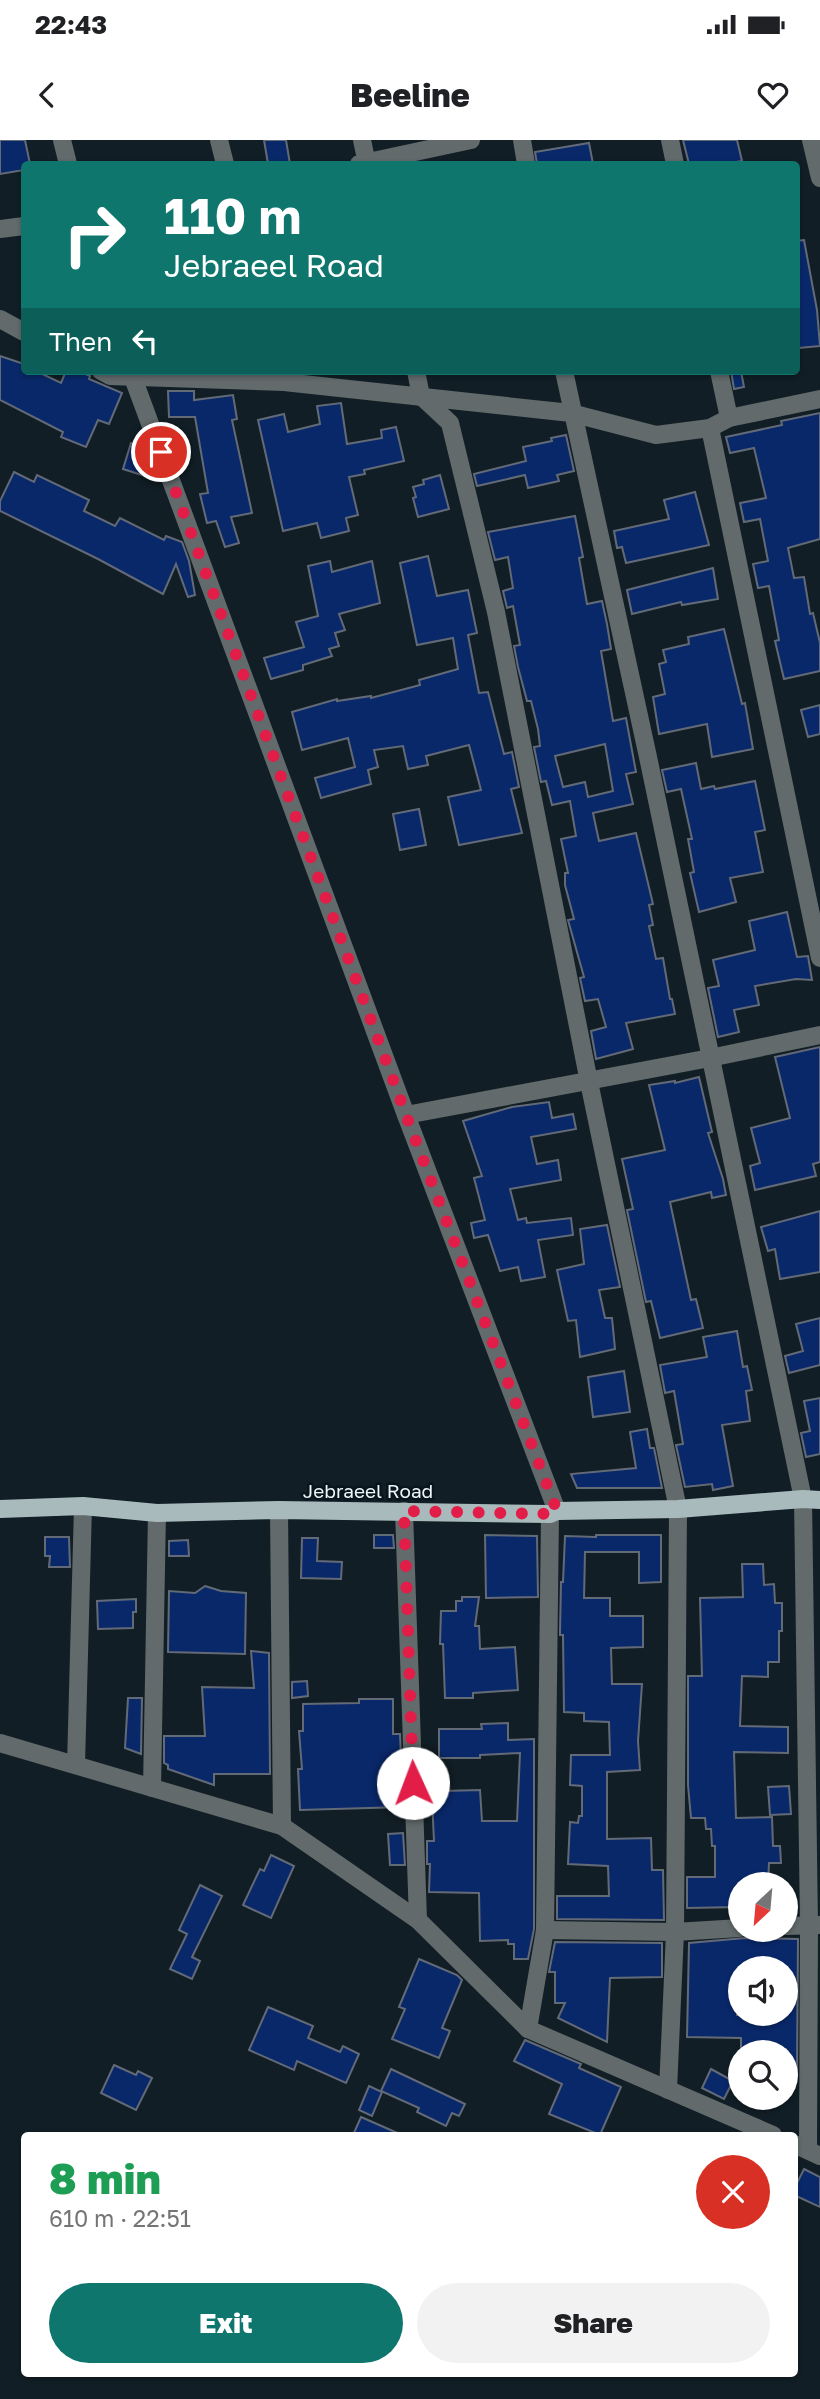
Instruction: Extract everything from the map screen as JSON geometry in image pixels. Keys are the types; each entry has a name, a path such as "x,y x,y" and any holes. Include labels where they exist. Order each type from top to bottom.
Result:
{"main road":[{"name":"Jebraeel Road","path":"0,1509 83,1506 158,1513 279,1510 553,1512 678,1510 812,1499"}],"street":[{"path":"62,140 67,161"},
{"path":"219,140 224,161"},
{"path":"362,140 364,161"},
{"path":"377,161 471,140"},
{"path":"522,140 526,161"},
{"path":"670,140 674,161"},
{"path":"811,140 820,178"},
{"path":"0,229 21,226"},
{"path":"0,319 21,330"},
{"path":"527,2029 545,1930 553,1512 132,375 282,376 421,396 571,412 656,435 710,428 729,418 820,399"},
{"path":"416,375 421,396 450,423 496,612 589,1082 678,1510 675,1932 668,2090"},
{"path":"565,375 710,1058 812,1499 814,1925 808,2150"},
{"path":"720,375 729,418"},
{"path":"710,428 820,958"},
{"path":"406,1115 589,1082 820,1035"},
{"path":"76,1765 83,1506"},
{"path":"279,1510 282,1826"},
{"path":"404,1511 418,1920"},
{"path":"152,1788 158,1513"},
{"path":"0,1743 282,1826 418,1920 527,2029 767,2132"},
{"path":"545,1930 675,1932 728,1929"}],"building":[{"path":"0,140 25,140 29,161 21,161 21,170 0,174"},
{"path":"264,140 286,140 290,161 268,161"},
{"path":"683,140 737,140 742,161 688,161"},
{"path":"589,143 592,161 536,161 535,152"},
{"path":"800,240 804,240 817,310 820,346 800,348"},
{"path":"0,356 21,363 21,375 44,375 61,383 64,375 88,375 89,379 122,393 109,424 98,420 86,447 61,437 63,432 0,400"},
{"path":"732,375 742,375 744,387 734,389"},
{"path":"168,391 194,391 194,400 233,395 237,419 232,420 252,513 231,517 239,543 225,547 216,521 207,523 200,494 208,493 195,417 169,417"},
{"path":"341,403 347,444 382,438 381,430 396,427 404,461 364,470 365,474 349,477 358,515 346,518 349,531 321,538 317,523 283,531 258,420 284,414 288,432 320,424 317,406"},
{"path":"820,413 820,539 788,548 794,578 804,577 810,614 813,613 820,643 820,671 784,679 775,641 779,640 769,586 758,588 753,564 768,561 760,519 744,522 740,503 766,498 754,448 730,453 726,437 782,425 781,421"},
{"path":"566,435 574,471 557,475 559,481 528,488 525,475 477,486 474,474 526,461 523,447"},
{"path":"131,443 147,448 151,459 145,476 123,469"},
{"path":"14,472 34,482 37,475 89,500 84,511 115,526 120,518 164,540 166,536 182,542 189,561 195,595 188,597 176,564 163,594 0,511 0,501"},
{"path":"440,475 449,509 418,517 413,487 424,484 423,480"},
{"path":"695,492 709,545 626,563 622,547 617,548 614,531 669,519 664,500"},
{"path":"575,516 583,557 579,558 587,604 602,601 607,624 611,649 601,651 613,721 626,718 636,772 626,774 633,804 593,813 599,841 636,833 653,904 649,905 653,925 649,926 656,959 663,958 675,1014 626,1023 633,1049 596,1059 591,1031 606,1027 598,999 585,1001 580,978 584,977 568,920 574,919 565,885 565,873 568,873 561,839 576,836 570,801 552,805 546,781 541,782 534,747 540,746 538,729 518,667 514,646 520,645 513,606 507,608 503,591 513,588 508,557 495,560 488,532","holes":["605,744 613,791 588,797 585,782 563,787 555,756"]},
{"path":"428,556 437,596 468,590 477,633 468,635 479,693 488,692 504,754 512,752 519,787 511,789 522,833 459,845 448,797 481,790 469,745 426,756 428,765 408,769 403,746 374,750 378,767 368,770 371,784 321,798 315,778 355,767 348,738 302,750 292,712 337,699 371,698 420,685 419,680 458,669 453,638 417,645 400,563"},
{"path":"330,561 332,572 372,561 380,603 339,614 345,630 335,633 339,646 329,649 332,656 303,665 303,670 271,679 264,658 304,647 296,622 318,616 308,566"},
{"path":"713,568 718,599 682,605 681,602 632,614 627,590"},
{"path":"724,629 742,704 745,703 753,749 712,757 707,724 659,734 653,697 665,694 659,664 666,662 663,650 689,644 688,637"},
{"path":"820,705 820,734 808,737 801,710"},
{"path":"696,763 701,789 755,781 765,830 755,832 763,872 730,878 736,902 699,912 690,873 694,872 688,839 692,839 681,789 667,792 662,770"},
{"path":"419,809 426,845 400,850 393,814"},
{"path":"787,912 797,957 808,956 812,980 796,979 755,986 759,1005 734,1010 739,1032 718,1037 708,988 719,986 713,960 755,950 749,921"},
{"path":"820,1047 820,1162 813,1164 816,1176 755,1190 750,1166 760,1163 751,1128 790,1118 775,1057"},
{"path":"699,1077 712,1132 708,1133 726,1195 712,1198 711,1192 670,1202 691,1300 696,1299 703,1328 660,1338 651,1301 646,1302 627,1210 633,1209 622,1159 665,1150 649,1085 675,1083"},
{"path":"549,1102 552,1118 573,1114 576,1129 531,1137 537,1164 558,1160 561,1180 510,1189 518,1220 526,1218 527,1223 571,1218 573,1235 538,1240 545,1277 521,1281 518,1267 500,1271 488,1235 474,1238 471,1223 485,1220 474,1178 482,1176 463,1121 512,1107"},
{"path":"820,1211 820,1272 780,1279 775,1249 768,1251 761,1227"},
{"path":"607,1225 620,1287 599,1290 605,1318 612,1318 615,1349 580,1357 576,1320 568,1321 557,1270 584,1264 580,1229"},
{"path":"820,1318 820,1365 789,1373 785,1356 803,1351 796,1324"},
{"path":"737,1331 743,1367 747,1366 752,1390 746,1391 750,1421 722,1425 733,1486 713,1490 712,1484 685,1487 676,1445 683,1444 674,1391 665,1393 660,1365 707,1357 703,1337"},
{"path":"624,1371 630,1412 593,1417 588,1377"},
{"path":"820,1398 820,1454 806,1457 801,1433 810,1431 804,1401"},
{"path":"647,1429 650,1448 654,1448 662,1488 577,1488 571,1474 636,1468 630,1432"},
{"path":"374,1535 393,1535 394,1548 374,1548"},
{"path":"485,1535 537,1536 538,1597 486,1598"},
{"path":"661,1535 661,1582 639,1583 639,1552 585,1552 584,1598 610,1598 610,1616 643,1616 643,1647 611,1648 612,1684 642,1684 638,1741 640,1770 607,1772 607,1839 651,1838 652,1870 663,1870 664,1920 557,1919 557,1896 609,1896 608,1866 568,1864 570,1822 578,1823 579,1816 582,1816 582,1786 570,1785 571,1755 610,1755 609,1722 584,1721 584,1713 564,1712 563,1635 560,1635 560,1632 565,1536"},
{"path":"45,1537 69,1537 70,1567 49,1567 50,1556 45,1556"},
{"path":"302,1538 318,1538 317,1561 342,1562 341,1579 301,1578"},
{"path":"188,1540 189,1556 169,1556 169,1541"},
{"path":"742,1564 763,1564 764,1585 774,1584 775,1603 782,1603 779,1662 768,1662 768,1677 742,1676 740,1726 788,1727 788,1753 734,1752 736,1818 772,1817 773,1846 780,1846 781,1863 769,1863 769,1872 728,1872 728,1907 687,1908 687,1877 715,1877 715,1846 712,1846 711,1829 706,1829 705,1818 691,1818 688,1785 688,1676 702,1676 700,1598 743,1597"},
{"path":"205,1586 221,1591 246,1593 245,1654 168,1652 169,1591 195,1593"},
{"path":"462,1597 479,1597 475,1626 479,1626 480,1649 515,1647 518,1690 473,1693 473,1698 445,1698 443,1644 440,1644 441,1611 456,1611 456,1601 462,1601"},
{"path":"136,1599 133,1628 98,1629 97,1601"},
{"path":"251,1651 269,1653 270,1774 214,1774 214,1785 168,1769 168,1765 164,1763 164,1736 205,1736 202,1687 254,1688"},
{"path":"307,1681 308,1696 292,1698 292,1682"},
{"path":"128,1698 142,1698 141,1754 125,1748"},
{"path":"359,1699 393,1699 393,1734 400,1734 403,1807 300,1810 298,1769 302,1769 299,1731 303,1731 303,1704 359,1703"},
{"path":"508,1723 508,1740 534,1739 534,1929 528,1959 514,1959 514,1944 508,1944 508,1940 480,1941 479,1893 429,1892 427,1841 434,1841 432,1799 444,1798 443,1791 480,1790 482,1821 517,1821 520,1753 480,1755 480,1758 439,1758 439,1729 482,1729 481,1724"},
{"path":"789,1786 791,1814 770,1815 768,1787"},
{"path":"403,1833 405,1865 390,1865 388,1834"},
{"path":"271,1855 294,1866 271,1918 243,1905 260,1869 264,1871"},
{"path":"200,1885 222,1896 192,1957 200,1961 192,1979 170,1969 187,1934 179,1930"},
{"path":"728,1940 728,1942 798,1942 798,1956 728,1956 728,2026 797,2026 797,2040 687,2037 689,1943"},
{"path":"555,1942 662,1943 662,1977 610,1978 607,2042 558,2018 565,2003 555,2003 555,1972 549,1972"},
{"path":"419,1959 457,1975 462,1980 442,2028 450,2031 439,2058 392,2039 405,2009 399,2007"},
{"path":"268,2007 313,2026 308,2038 340,2052 343,2046 359,2054 346,2083 297,2061 294,2070 249,2050"},
{"path":"525,2040 581,2064 579,2068 621,2087 601,2132 593,2132 549,2114 562,2084 514,2061"},
{"path":"114,2065 136,2075 138,2071 152,2078 136,2110 101,2093"},
{"path":"391,2069 465,2104 459,2116 452,2113 446,2126 417,2112 419,2108 381,2091"},
{"path":"711,2069 728,2078 728,2091 724,2099 702,2088"},
{"path":"369,2086 382,2092 372,2116 359,2110"},
{"path":"361,2117 395,2132 354,2132"},
{"path":"804,2169 820,2177 820,2207 798,2197 798,2181"}],"route":[{"path":"161,452 406,1115 557,1511 550,1514 404,1511 413,1783"}]}
